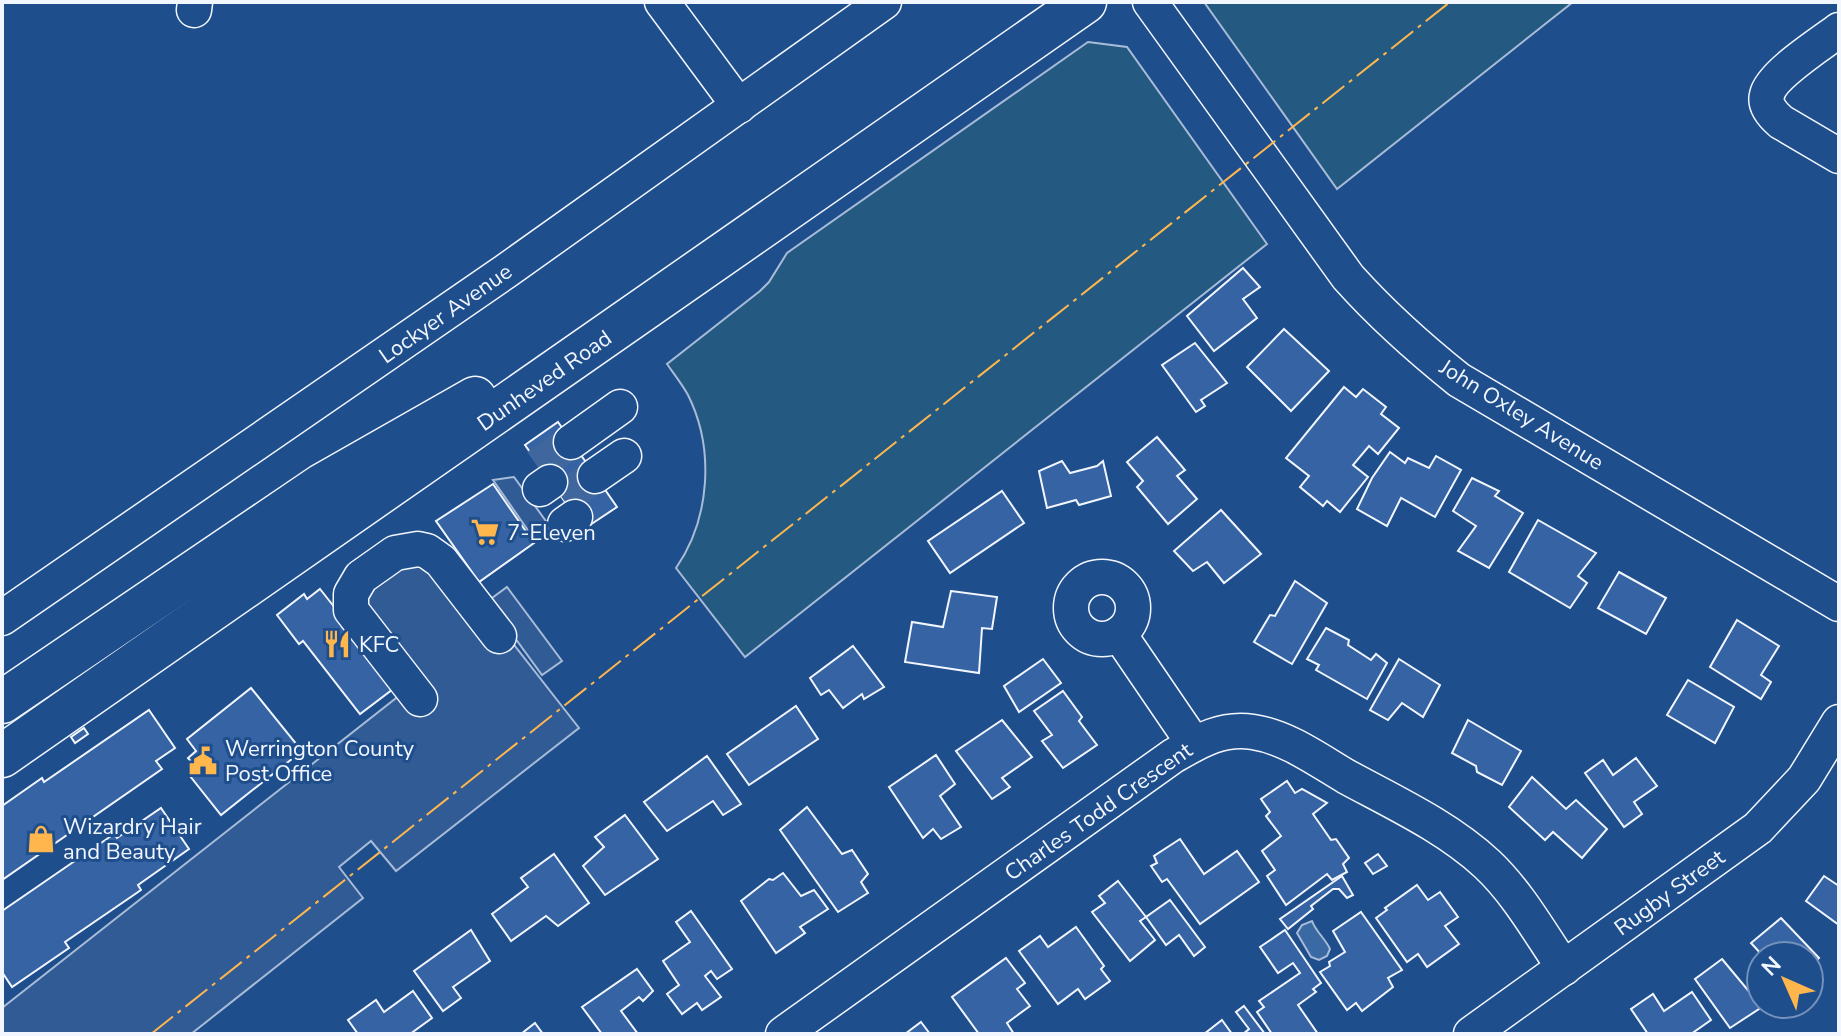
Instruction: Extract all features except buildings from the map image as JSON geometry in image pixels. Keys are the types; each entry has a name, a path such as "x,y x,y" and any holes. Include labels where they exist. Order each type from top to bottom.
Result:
{"main road":[{"name":"Dunheved Road","path":"2,702 322,485 466,404 536,359 615,298 1034,2"},
{"name":"Dunheved Road","path":"2,756 1085,2"},
{"path":"170,589 230,596 246,535"}],"street":[{"path":"662,2 739,106"},
{"name":"Lockyer Avenue","path":"2,618 506,271 884,2"},
{"name":"John Oxley Avenue","path":"1150,2 1348,277 1380,313 1419,349 1472,387 1839,604"},
{"path":"1839,30 1777,79 1766,101 1781,122 1839,156"},
{"path":"420,699 351,610 351,594 361,577 395,553 404,550 427,551 441,561 499,636"},
{"path":"1119,634 1194,744"},
{"name":"Rugby Street","path":"1471,1034 1758,828 1804,779 1839,722"},
{"name":"Charles Todd Crescent","path":"783,1034 1194,744 1213,735 1233,731 1271,736 1435,826 1471,851 1503,882 1564,968"}],"shaded area":[{"path":"1204,2 1573,2 1337,189"},
{"path":"1088,42 1127,47 1267,244 745,657 676,568 696,528 702,506 705,461 697,416 688,395 667,364 760,291 787,253"},
{"path":"514,477 556,535 534,539 493,480"},
{"path":"436,545 579,728 396,871 371,841 339,867 363,898 191,1034 2,1034 2,1008 405,691 338,604"},
{"path":"507,587 562,661 542,675 488,601"},
{"path":"1312,921 1330,949 1327,956 1319,960 1311,957 1297,933 1302,925"}],"tunnel":[{"path":"537,466 571,442"},
{"path":"563,499 595,476"}],"power":[{"path":"151,1034 1450,2"}],"place":[{"name":"7-Eleven","path":"485,532"},
{"name":"KFC","path":"337,644"},
{"name":"Werrington County Post Office","path":"203,761"},
{"name":"Wizardry Hair and Beauty","path":"41,839"}]}
